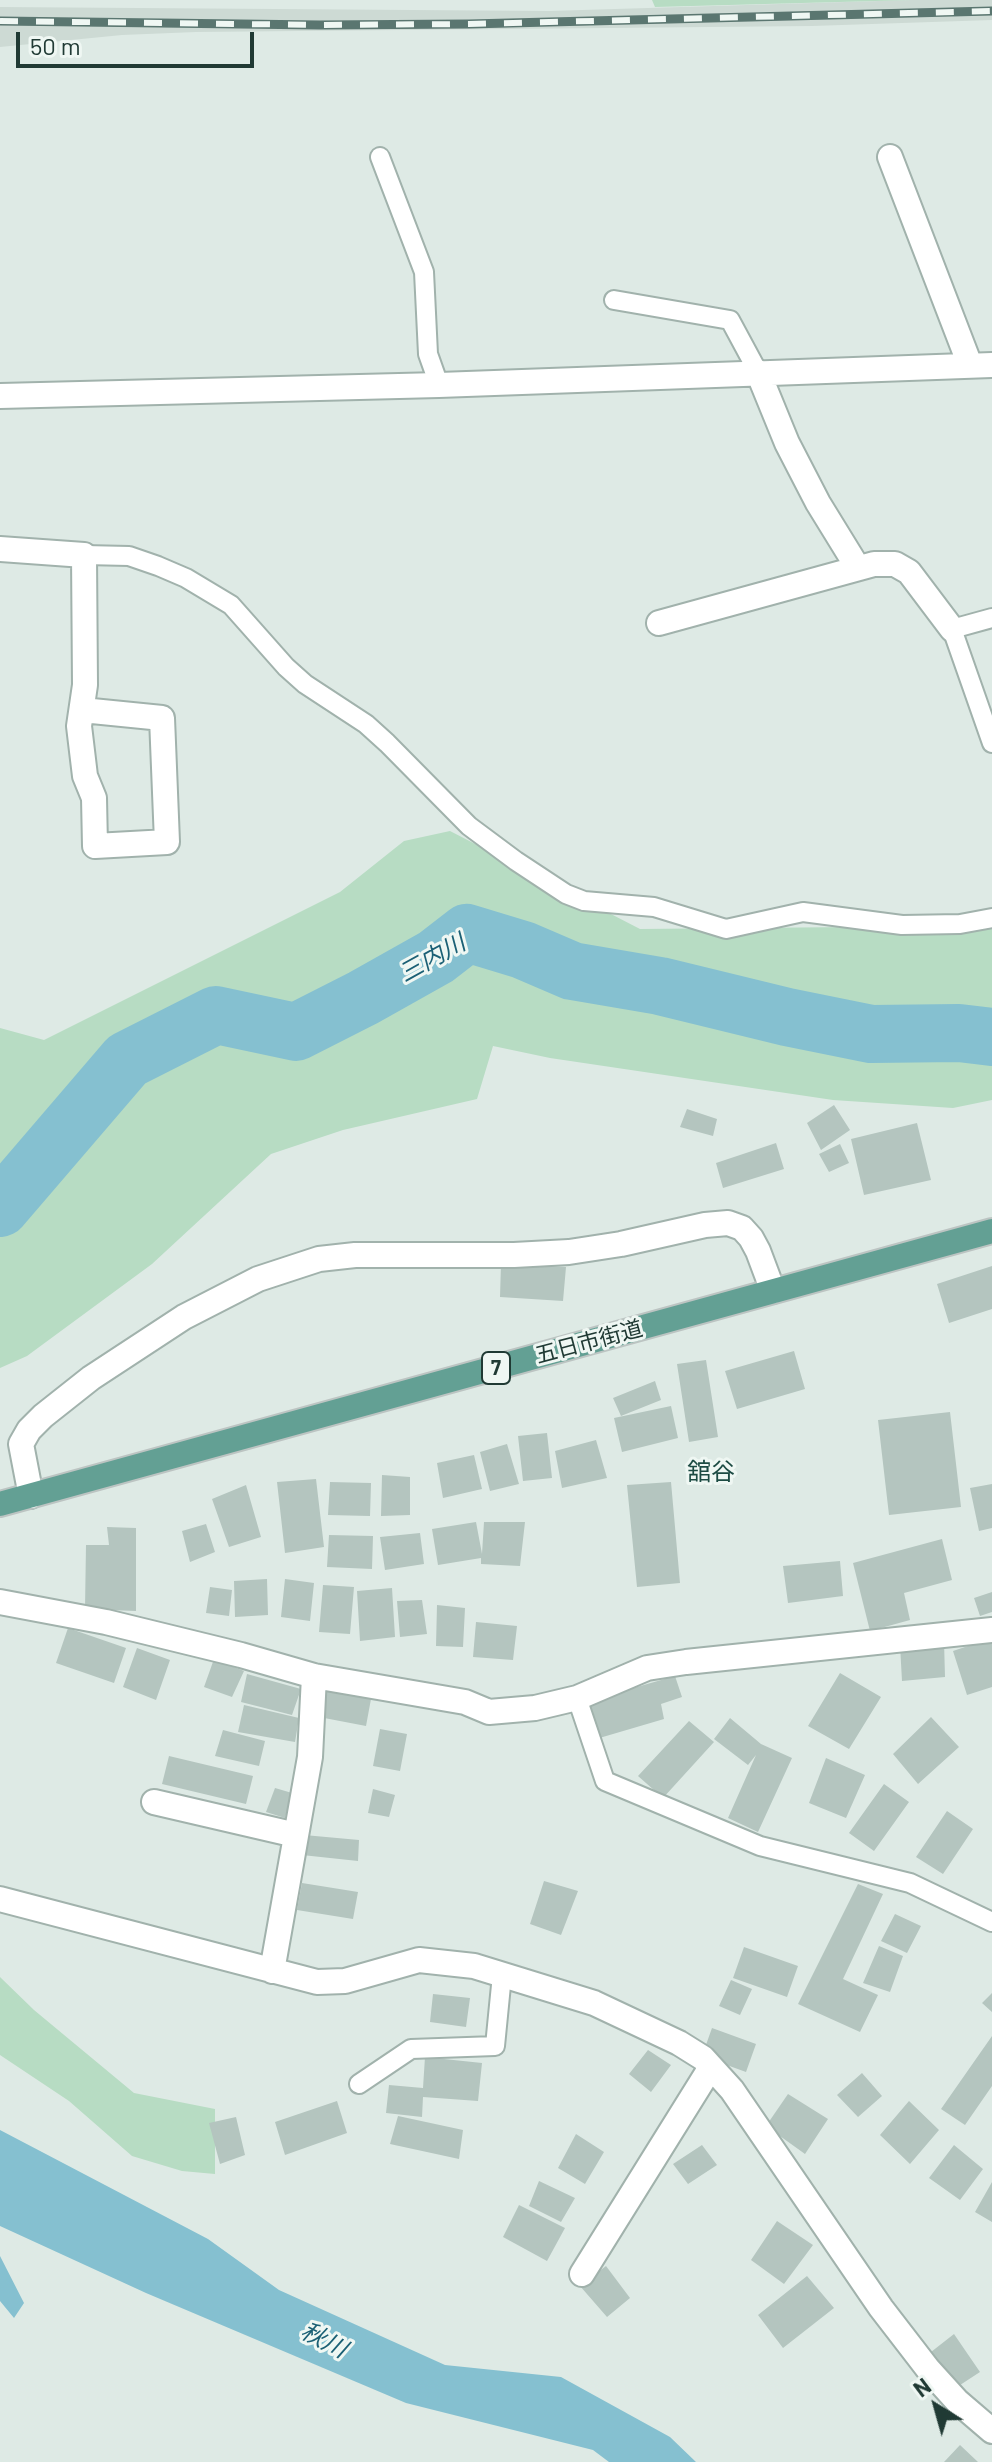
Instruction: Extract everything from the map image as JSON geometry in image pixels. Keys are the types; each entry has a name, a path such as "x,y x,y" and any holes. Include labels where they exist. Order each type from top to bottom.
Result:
{"main road":[{"name":"五日市街道","path":"0,1504 992,1231"}],"street":[{"path":"0,396 439,385 981,365 890,157"},
{"path":"758,372 787,443 818,503 858,568"},
{"path":"0,549 84,555 85,685 79,726 85,776 94,798 95,846 167,842 162,718 82,710"},
{"path":"659,623 858,568 895,564 909,572 952,629"},
{"path":"31,1496 21,1444 43,1416 91,1378 184,1317 258,1279 319,1259 355,1255 569,1252 728,1223 742,1228 751,1238 773,1291"},
{"path":"0,1602 106,1622 314,1676 465,1702 489,1712 535,1708 577,1698 647,1668 992,1630"},
{"path":"272,1971 310,1757 314,1676"},
{"path":"154,1802 296,1835"},
{"path":"0,1899 317,1982 345,1981 419,1960 474,1966 594,2003 679,2043 703,2058 732,2090 881,2308 957,2401 992,2431"},
{"path":"582,2274 711,2067"}],"lane":[{"path":"380,157 424,272 428,354 439,385"},
{"path":"614,300 730,320 758,372"},
{"path":"84,555 129,556 197,584 231,605 295,676 366,724 469,826 566,894 584,901 654,907 726,929 803,912 902,925 960,924 992,918"},
{"path":"992,618 952,629 992,743"},
{"path":"577,1698 605,1781 760,1846 910,1883 992,1922"},
{"path":"359,2084 411,2049 495,2046 502,1975"}],"shaded area":[{"path":"992,0 992,20 812,26 196,32 122,35 0,47 0,7 549,11"}],"green space":[{"path":"652,0 912,0 655,7"},
{"path":"450,831 640,929 958,926 992,913 992,1100 953,1108 833,1100 550,1058 493,1046 477,1099 343,1130 271,1154 152,1264 27,1356 0,1368 0,1028 44,1040 340,892 404,841"},
{"path":"0,1977 34,2010 134,2093 215,2109 215,2174 182,2171 132,2156 69,2101 0,2055"}],"water":[{"name":"秋川","path":"0,2130 208,2239 279,2290 445,2365 561,2377 670,2437 696,2462 609,2462 593,2450 406,2403 146,2293 0,2226"},
{"path":"0,2256 24,2303 14,2318 0,2301"}],"building":[{"path":"834,1105 850,1130 821,1150 807,1123"},
{"path":"687,1109 717,1119 713,1136 680,1127"},
{"path":"917,1123 931,1180 864,1195 851,1139"},
{"path":"776,1143 784,1169 723,1188 716,1163"},
{"path":"840,1144 849,1163 829,1172 819,1154"},
{"path":"501,1264 566,1267 563,1301 500,1297"},
{"path":"992,1266 992,1309 949,1323 937,1284"},
{"path":"794,1351 805,1389 737,1409 725,1371"},
{"path":"706,1360 718,1437 689,1442 677,1364"},
{"path":"655,1381 661,1400 621,1416 613,1398"},
{"path":"671,1406 678,1438 622,1452 614,1418"},
{"path":"950,1412 961,1507 889,1515 878,1420"},
{"path":"547,1433 552,1478 523,1481 518,1436"},
{"path":"596,1440 607,1478 562,1488 555,1451"},
{"path":"507,1444 519,1484 490,1491 480,1452"},
{"path":"474,1455 482,1489 443,1498 437,1463"},
{"path":"382,1475 410,1477 410,1515 381,1516"},
{"path":"316,1479 324,1547 285,1553 277,1482"},
{"path":"330,1482 371,1483 370,1516 328,1515"},
{"path":"671,1482 680,1583 637,1587 627,1485"},
{"path":"992,1484 992,1528 979,1531 970,1488"},
{"path":"246,1485 261,1537 229,1547 212,1499"},
{"path":"476,1522 482,1554 484,1522 525,1522 520,1566 481,1564 481,1558 438,1565 432,1529"},
{"path":"206,1524 215,1552 190,1562 182,1531"},
{"path":"107,1527 136,1528 136,1611 85,1609 86,1545 109,1545"},
{"path":"420,1533 424,1564 385,1570 380,1537"},
{"path":"329,1535 373,1536 372,1569 327,1567"},
{"path":"942,1539 952,1580 904,1593 910,1620 870,1631 853,1563"},
{"path":"840,1561 843,1596 788,1603 783,1566"},
{"path":"267,1579 268,1615 235,1617 234,1581"},
{"path":"285,1579 314,1583 310,1621 281,1617"},
{"path":"323,1585 354,1587 350,1634 319,1632"},
{"path":"210,1587 232,1590 229,1616 206,1613"},
{"path":"392,1588 395,1637 360,1641 357,1591"},
{"path":"992,1592 992,1612 980,1616 974,1598"},
{"path":"422,1600 427,1634 400,1637 397,1601"},
{"path":"437,1605 465,1608 463,1647 436,1646"},
{"path":"476,1622 517,1626 513,1660 473,1657"},
{"path":"68,1628 126,1648 114,1683 56,1663"},
{"path":"992,1638 992,1687 967,1695 953,1651"},
{"path":"944,1641 945,1677 902,1681 900,1645"},
{"path":"137,1648 170,1660 156,1700 123,1687"},
{"path":"214,1659 244,1671 232,1697 204,1687"},
{"path":"840,1673 881,1697 849,1749 808,1726"},
{"path":"247,1674 301,1689 292,1715 241,1702"},
{"path":"675,1676 682,1697 661,1704 664,1719 596,1739 585,1702"},
{"path":"323,1691 371,1699 366,1726 319,1717"},
{"path":"244,1705 299,1718 295,1742 238,1732"},
{"path":"931,1717 959,1747 918,1784 893,1754"},
{"path":"730,1718 761,1744 792,1758 758,1832 728,1818 756,1755 748,1765 714,1739"},
{"path":"689,1721 714,1742 663,1798 638,1776"},
{"path":"380,1729 407,1734 400,1771 373,1766"},
{"path":"223,1730 265,1741 259,1766 215,1756"},
{"path":"169,1756 253,1776 246,1804 162,1784"},
{"path":"826,1758 865,1775 846,1818 809,1803"},
{"path":"884,1784 909,1802 874,1851 849,1833"},
{"path":"275,1788 292,1793 285,1818 266,1812"},
{"path":"373,1789 395,1795 389,1817 368,1813"},
{"path":"947,1811 973,1829 943,1874 916,1857"},
{"path":"304,1835 359,1840 358,1861 302,1855"},
{"path":"544,1881 578,1891 561,1935 530,1924"},
{"path":"302,1883 358,1892 353,1919 297,1910"},
{"path":"858,1884 883,1894 843,1979 878,1995 860,2032 798,2004"},
{"path":"895,1914 921,1926 907,1953 881,1941"},
{"path":"879,1946 903,1956 890,1992 863,1983"},
{"path":"744,1947 798,1966 787,1997 733,1978"},
{"path":"731,1980 752,1989 740,2015 719,2006"},
{"path":"992,1993 992,2012 982,2003"},
{"path":"433,1994 470,1998 466,2027 430,2022"},
{"path":"712,2028 756,2044 746,2072 702,2056"},
{"path":"992,2036 992,2086 965,2125 941,2109"},
{"path":"648,2050 671,2065 651,2092 629,2074"},
{"path":"425,2057 482,2063 478,2101 423,2097 422,2117 386,2113 389,2085 423,2088"},
{"path":"862,2073 882,2096 858,2117 837,2095"},
{"path":"788,2094 828,2119 805,2154 766,2126"},
{"path":"337,2101 347,2133 285,2155 275,2122"},
{"path":"909,2101 939,2130 910,2164 880,2135"},
{"path":"398,2116 463,2130 459,2159 390,2144"},
{"path":"236,2117 245,2155 220,2164 209,2123"},
{"path":"576,2134 604,2152 585,2184 558,2168"},
{"path":"702,2145 717,2165 688,2184 673,2164"},
{"path":"954,2145 983,2169 960,2200 929,2178"},
{"path":"539,2181 575,2198 561,2222 529,2206"},
{"path":"992,2182 992,2222 975,2212"},
{"path":"519,2205 565,2228 547,2261 503,2237"},
{"path":"777,2221 813,2245 784,2284 751,2260"},
{"path":"606,2266 630,2298 607,2317 580,2286"},
{"path":"807,2276 834,2308 783,2348 758,2315"},
{"path":"954,2334 980,2372 957,2387 931,2352"},
{"path":"960,2445 978,2462 944,2462"}],"waterway":[{"name":"三内川","path":"0,1208 127,1060 216,1015 296,1032 436,957 467,933 523,950 572,971 660,986 871,1034 959,1033 992,1037"}],"railway":[{"path":"0,21 469,24 992,11"}],"district":[{"name":"舘谷","path":"711,1472"}]}
